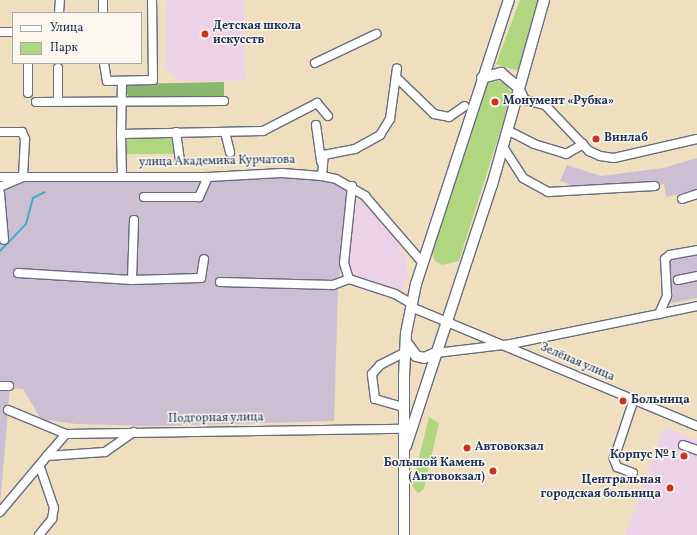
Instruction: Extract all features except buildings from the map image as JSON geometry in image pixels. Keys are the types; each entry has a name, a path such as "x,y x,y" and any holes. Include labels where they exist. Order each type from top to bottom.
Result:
{"main road":[{"path":"404,535 403,407 405,347 412,306 422,262 509,0"},
{"path":"404,453 436,353 477,236 544,0"},
{"path":"482,78 501,73 519,88"},
{"path":"405,347 416,356 424,358 436,353"}],"street":[{"path":"59,12 60,0"},
{"path":"103,0 103,12"},
{"path":"104,64 107,81 153,80 152,0"},
{"path":"0,32 12,32"},
{"path":"315,63 376,34"},
{"path":"28,64 28,93"},
{"path":"58,68 58,101"},
{"path":"321,167 324,155 355,149 380,135 390,119 396,72 434,114 448,117 465,106"},
{"path":"122,81 122,176"},
{"path":"519,88 525,100 545,105 583,144 595,154 614,158 697,139"},
{"path":"36,102 224,101"},
{"path":"121,134 263,131 309,103 316,102 328,116"},
{"path":"316,125 322,176"},
{"path":"508,130 534,144 566,154 583,144"},
{"path":"0,132 24,135 23,177 0,187"},
{"path":"176,132 180,161"},
{"path":"225,132 230,152"},
{"path":"503,147 523,178 548,192 655,186"},
{"name":"улица Академика Курчатова","path":"0,176 208,177 282,173 322,176 352,186 376,206 401,242 422,262"},
{"path":"144,197 199,197 208,177"},
{"path":"220,282 333,285 349,279 344,263 352,186"},
{"path":"0,193 4,240"},
{"path":"682,199 697,194"},
{"path":"132,280 134,220"},
{"path":"659,314 667,296 665,259 670,255 697,250"},
{"path":"18,273 132,280 201,278 204,259"},
{"path":"678,280 697,276"},
{"name":"Зелёная улица","path":"349,279 395,294 412,306 447,325 502,345 697,426"},
{"path":"436,353 502,345 697,306"},
{"path":"403,407 375,399 372,374 405,347"},
{"path":"0,386 9,386"},
{"path":"633,473 617,467 614,459 634,399"},
{"name":"Подгорная улица","path":"8,410 66,434 122,429 134,432 403,429"},
{"path":"47,456 104,452 134,432"},
{"path":"0,512 40,467 47,456 66,434"},
{"path":"684,445 697,450"},
{"path":"39,535 52,518 54,508 40,467"}],"shaded area":[{"name":"Детская школа искусств","path":"166,0 244,0 245,81 181,81 165,68"},
{"path":"697,158 697,189 666,197 664,184 596,193 560,181 567,165 601,176 663,168"},
{"path":"264,176 320,178 348,187 338,290 334,421 156,426 76,424 41,419 23,389 10,388 0,506 0,178"},
{"path":"362,201 383,220 406,258 408,279 401,292 362,281 349,269 352,206"},
{"path":"697,248 697,298 667,304 661,255"},
{"name":"Центральная городская больница","path":"664,427 697,440 697,535 625,535"}],"green space":[{"path":"520,0 542,0 522,72 496,64"},
{"path":"497,81 505,83 512,94 459,261 442,265 435,261 431,252 486,84"},
{"path":"224,82 224,98 129,97 124,89 128,84"},
{"path":"172,136 175,154 125,154 125,139 129,137"},
{"path":"429,417 439,423 424,489 418,493 412,486"}],"waterway":[{"path":"0,251 26,224 33,198 45,192"}],"place":[{"name":"Детская школа искусств","path":"205,34"},
{"name":"Монумент «Рубка»","path":"495,102"},
{"name":"Винлаб","path":"596,139"},
{"name":"Больница","path":"623,401"},
{"name":"Автовокзал","path":"467,448"},
{"name":"Корпус № 1","path":"684,456"},
{"name":"Большой Камень (Автовокзал)","path":"493,471"},
{"name":"Центральная городская больница","path":"670,488"}]}
